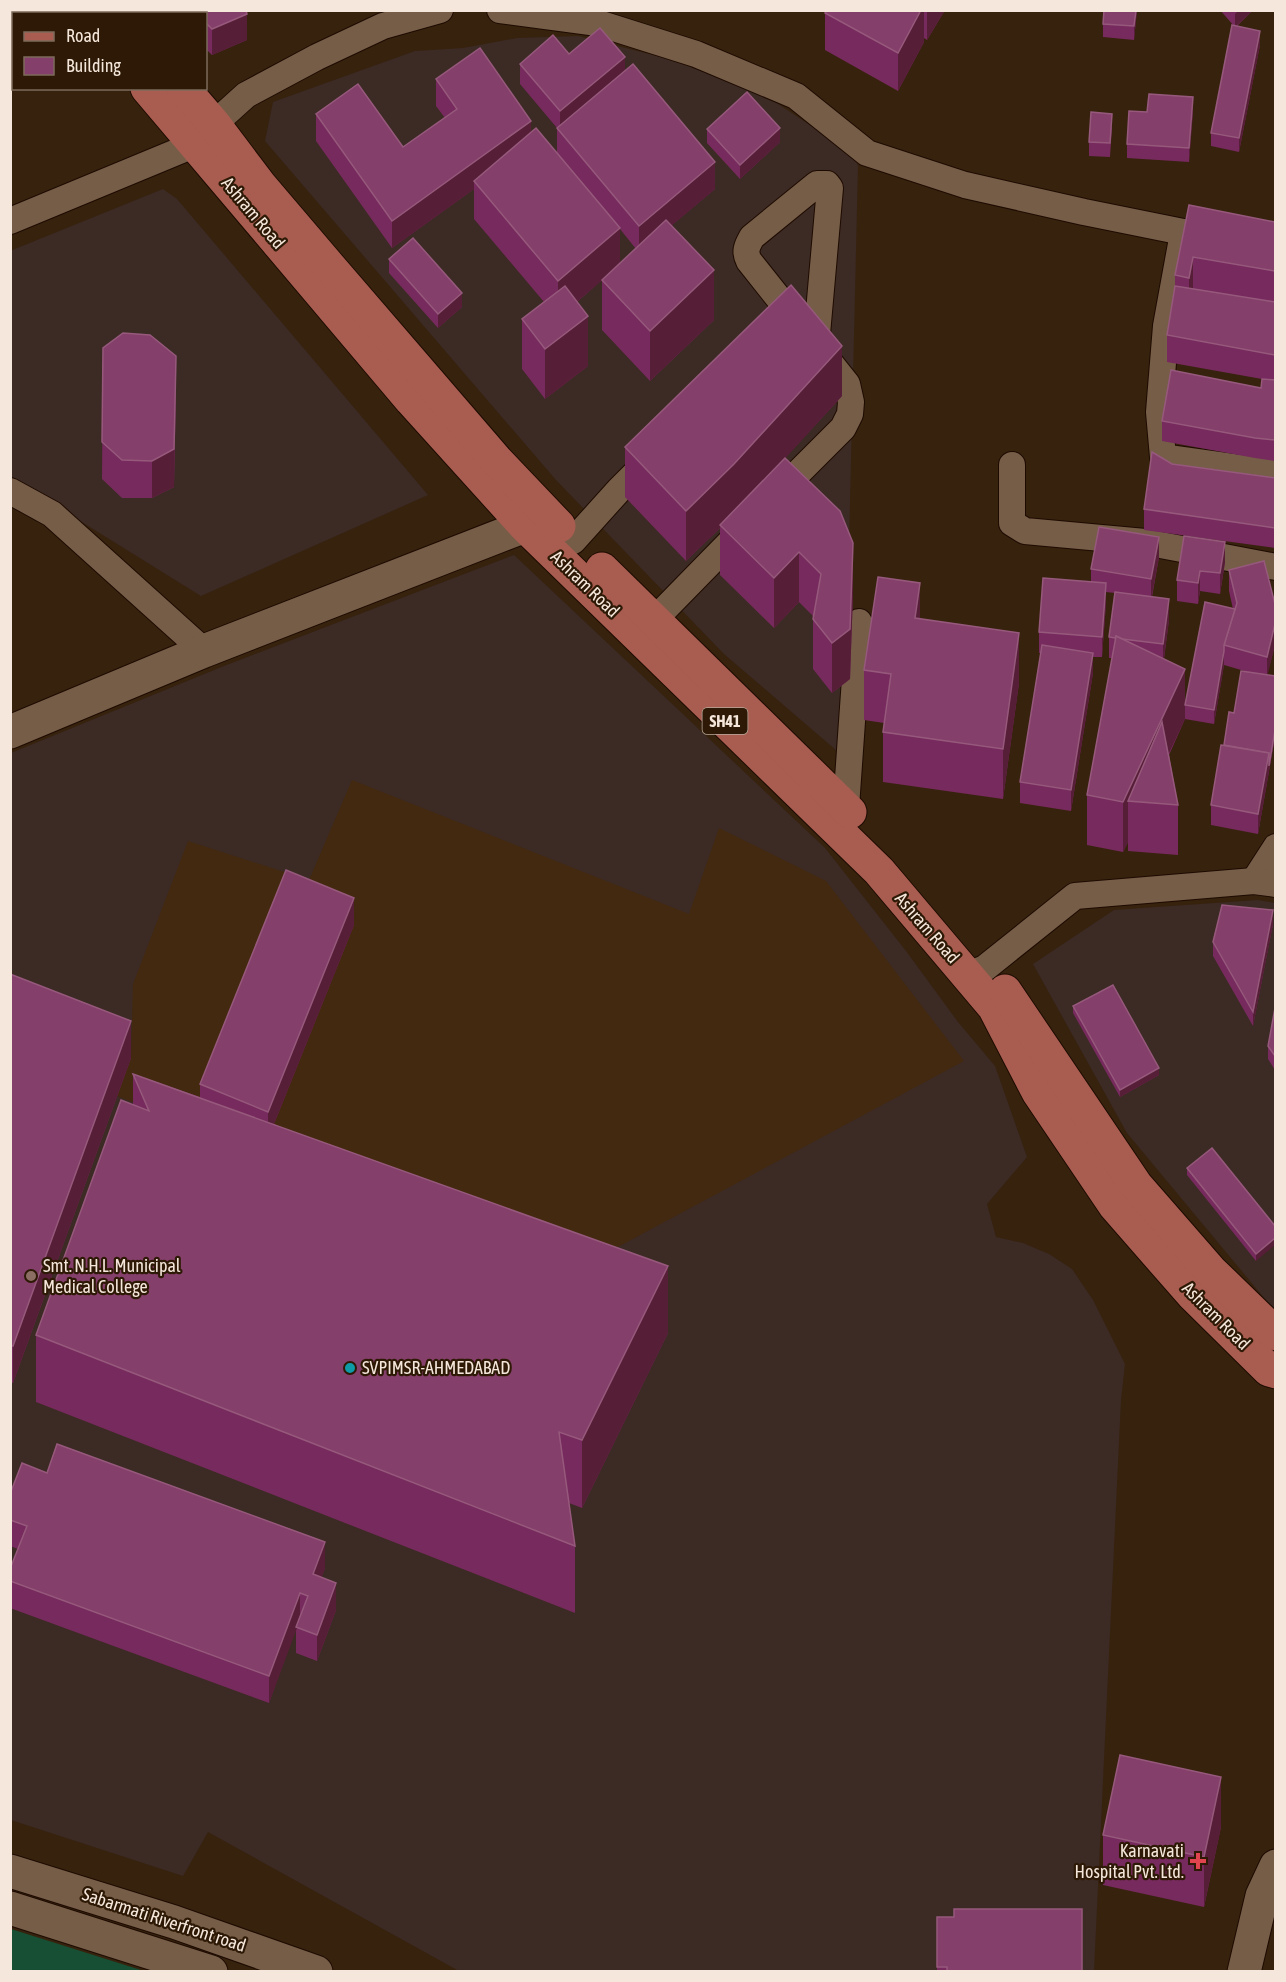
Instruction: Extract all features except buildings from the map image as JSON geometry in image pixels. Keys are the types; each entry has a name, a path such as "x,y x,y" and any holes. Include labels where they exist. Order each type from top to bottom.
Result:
{"main road":[{"name":"Ashram Road","path":"150,90 205,134"},
{"name":"Ashram Road","path":"184,90 205,134 411,400 535,520 976,972 1010,996 1137,1185 1211,1271 1275,1334"},
{"name":"Ashram Road","path":"535,520 573,541 896,856 976,972 1038,1092 1115,1206 1192,1294 1269,1370 1275,1372"}],"street":[{"path":"10,221 205,134 246,95 317,57 383,26 440,10"},
{"path":"500,10 598,23 696,54 796,96 867,153 964,185 1184,232 1275,244"},
{"path":"655,619 843,428 850,414 850,390 816,345 785,326 746,254 746,247 752,237 817,184 827,184 830,188 816,345"},
{"path":"1184,232 1166,326 1159,412 1163,457 1275,473"},
{"path":"573,541 619,490 669,441"},
{"path":"1012,465 1012,523 1025,531 1145,542 1273,573"},
{"path":"10,490 52,514 204,651"},
{"path":"10,732 204,651 535,520"},
{"path":"846,807 859,622"},
{"path":"976,972 1075,896 1265,883 1275,847"},
{"path":"1244,1971 1262,1896 1275,1866"},
{"name":"Sabarmati Riverfront road","path":"10,1871 174,1922 316,1971"},
{"name":"Sabarmati Riverfront road","path":"10,1908 211,1971"}],"shaded area":[{"path":"578,36 657,56 754,88 855,155 858,166 844,757 724,654 556,480 265,141 273,102 415,51 463,48 517,38"},
{"path":"163,189 177,199 428,495 201,596 11,478 10,251"},
{"path":"514,555 825,848 906,951 958,1022 995,1066 1027,1157 987,1204 996,1237 1023,1243 1049,1254 1072,1269 1093,1300 1125,1364 1121,1400 1094,1971 459,1971 208,1832 183,1876 11,1820 11,753 224,666"},
{"path":"352,780 689,914 719,828 826,881 964,1061 573,1271 117,1096 131,1058 133,984 188,841 309,880"},
{"path":"1258,900 1275,903 1275,1311 1127,1133 1033,964 1114,910"}],"green space":[{"path":"11,1929 144,1971 11,1971"}],"place":[{"name":"Smt. N.H.L. Municipal Medical College","path":"31,1276"},
{"name":"SVPIMSR-AHMEDABAD","path":"350,1368"},
{"name":"Karnavati Hospital Pvt. Ltd.","path":"1198,1861"}]}
